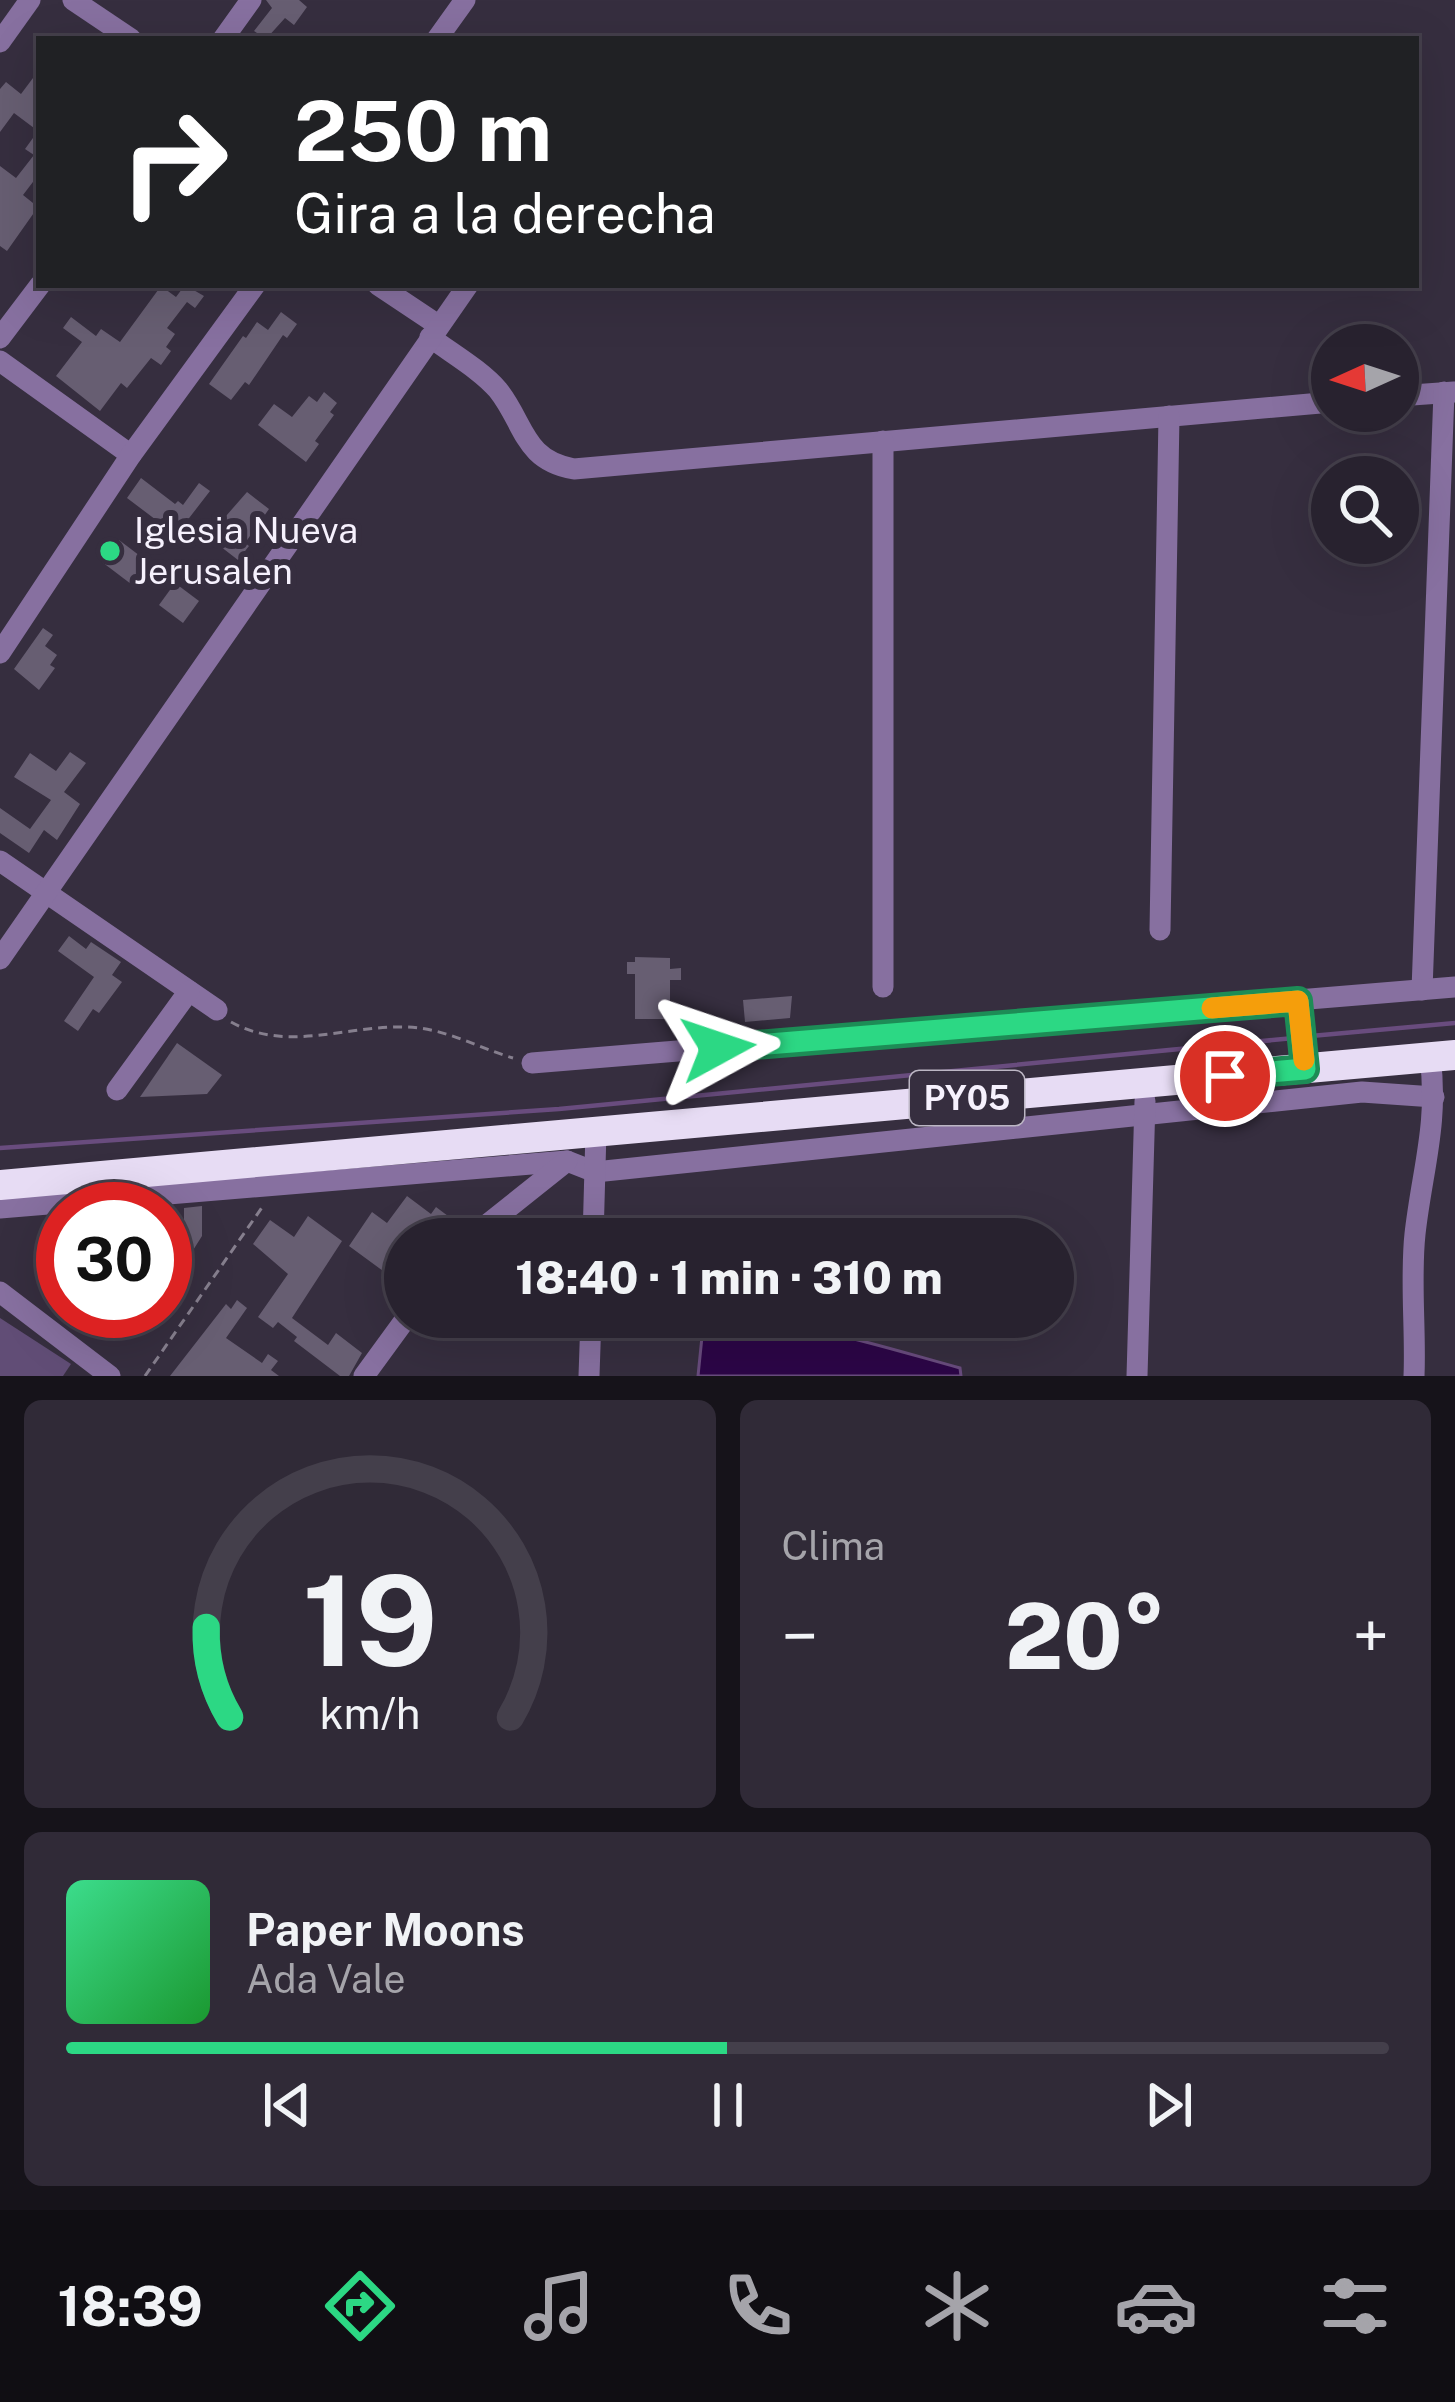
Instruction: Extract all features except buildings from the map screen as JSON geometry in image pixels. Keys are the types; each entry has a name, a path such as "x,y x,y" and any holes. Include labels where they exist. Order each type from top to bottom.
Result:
{"highway":[{"name":"PY05","path":"0,1184 1145,1083 1304,1058 1442,1056"}],"street":[{"path":"0,42 30,0"},
{"path":"73,0 127,36"},
{"path":"226,36 250,0"},
{"path":"439,36 465,0"},
{"path":"0,338 38,288"},
{"path":"0,653 131,455 253,288"},
{"path":"382,288 497,389 527,444 554,465 574,469 1311,404"},
{"path":"0,959 466,288"},
{"path":"0,361 131,455"},
{"path":"1419,394 1450,392 1422,990"},
{"path":"1160,930 1168,416"},
{"path":"883,441 883,987"},
{"path":"0,861 217,1010"},
{"path":"532,1063 1299,1009 1455,987"},
{"path":"117,1090 189,991"},
{"path":"1299,1009 1304,1058"},
{"path":"1414,1376 1415,1237 1442,1056"},
{"path":"1137,1376 1145,1083"},
{"path":"505,1139 595,1172 1362,1092 1434,1097"},
{"path":"594,1218 596,1131"},
{"path":"0,1208 567,1161"},
{"path":"495,1218 567,1161"},
{"path":"0,1292 110,1376"},
{"path":"364,1376 392,1338"},
{"path":"589,1376 590,1338"}],"path":[{"path":"217,1010 242,1028 283,1038 402,1027 444,1031 532,1063"},
{"path":"145,1376 255,1221 275,1184"}],"shaded area":[{"path":"0,1318 71,1364 63,1376 0,1376"},
{"path":"702,1338 849,1338 960,1368 961,1376 698,1376"}],"waterway":[{"path":"1311,1036 1455,1023"},
{"path":"0,1148 559,1109 1294,1038"}],"slow traffic":[{"path":"1212,1008 1298,1001 1304,1060"}],"place":[{"name":"Iglesia Nueva Jerusalen","path":"110,551"}],"route":[{"path":"718,1048 1298,1001 1305,1069 1225,1076"}]}
